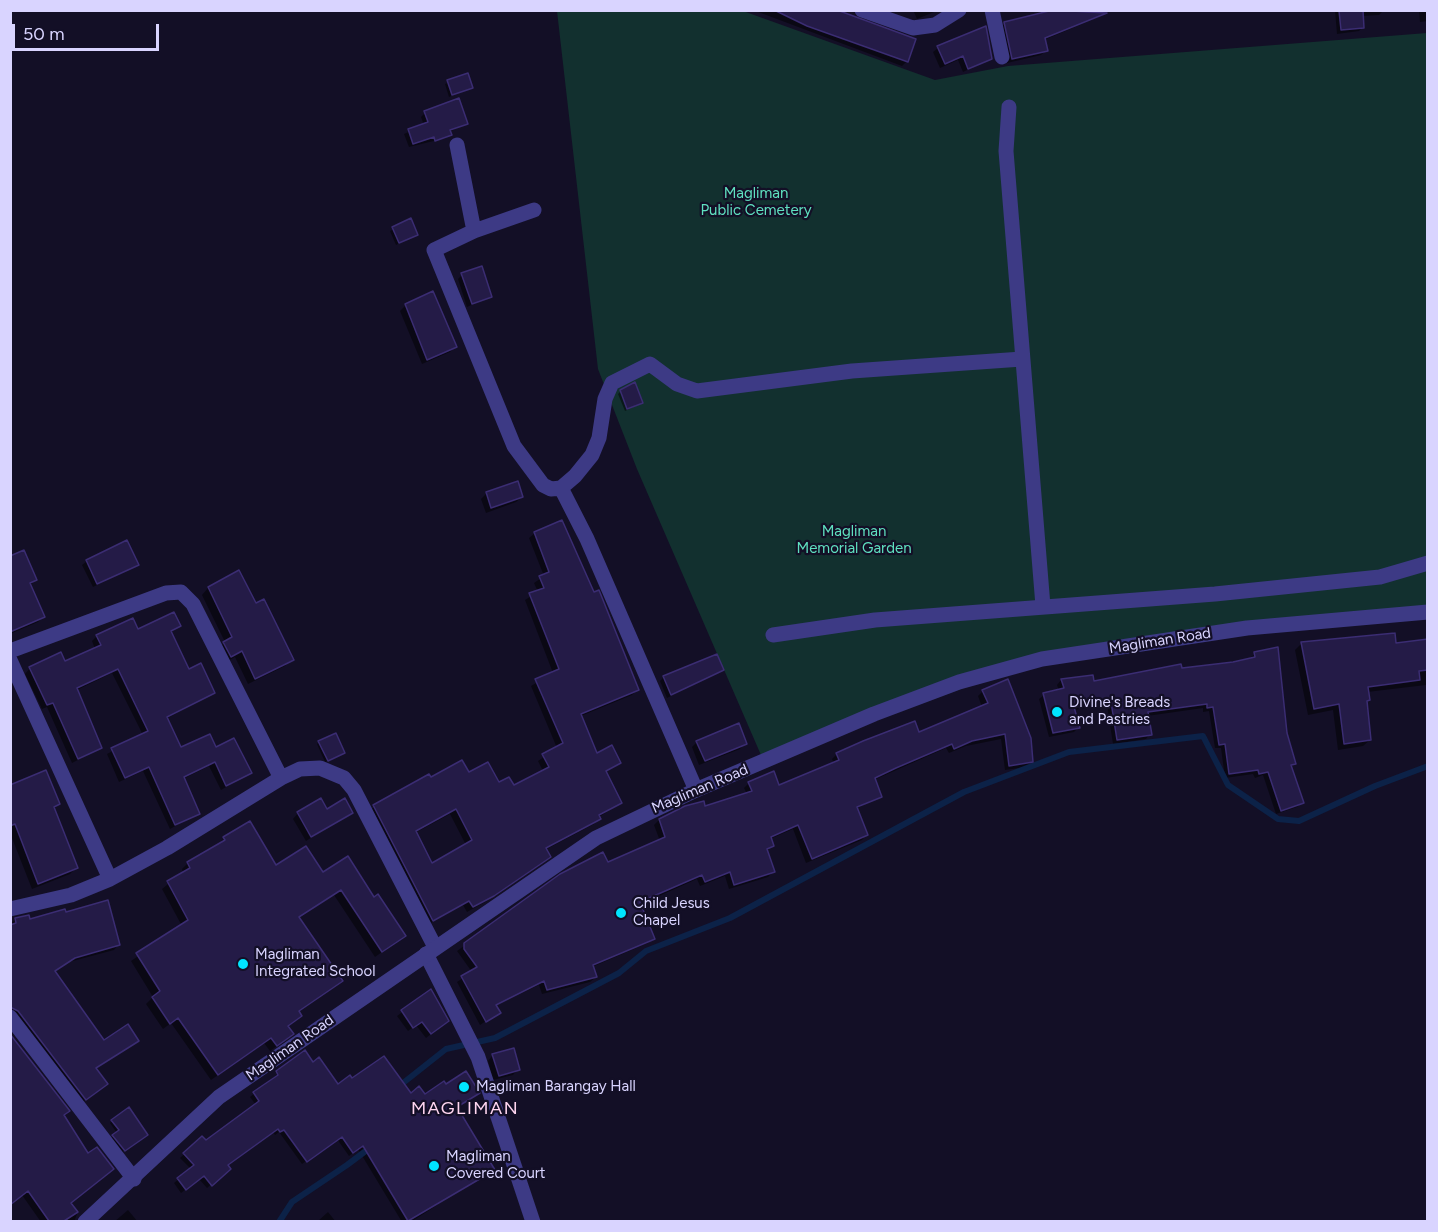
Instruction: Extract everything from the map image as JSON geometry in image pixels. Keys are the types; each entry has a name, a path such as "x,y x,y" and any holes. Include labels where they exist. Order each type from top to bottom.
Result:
{"street":[{"path":"867,11 913,28 935,25 959,10"},
{"path":"992,10 1002,57"},
{"path":"1010,106 1006,151 1043,606"},
{"path":"457,146 474,231"},
{"path":"534,210 474,231 434,250 514,446 543,485 561,489"},
{"path":"561,489 592,455 599,438 605,399 612,383 650,364 677,384 697,391 852,371 1022,359"},
{"path":"561,489 587,540 696,789"},
{"path":"773,635 874,620 1215,594 1380,577 1428,563"},
{"path":"10,651 166,592 181,592 193,604 281,778"},
{"name":"Magliman Road","path":"85,1221 134,1179 219,1097 596,838 696,789 874,714 959,682 1042,659 1247,628 1428,612"},
{"path":"10,660 110,879"},
{"path":"10,909 70,895 110,879 300,769 321,768 344,778 354,790 478,1057 533,1221"},
{"path":"10,1017 134,1179"}],"green space":[{"path":"557,11 743,11 935,80 1008,66 1427,33 1427,612 1042,659 764,762 637,469 598,369"}],"building":[{"path":"774,10 837,10 916,39 908,62 807,26"},
{"path":"1053,10 1107,13 1045,38 1048,51 1012,59 1004,22"},
{"path":"1363,10 1364,28 1341,30 1339,11"},
{"path":"986,26 992,59 968,69 963,56 945,64 937,46"},
{"path":"468,73 473,88 452,95 447,80"},
{"path":"459,98 468,124 450,130 452,135 435,141 434,137 413,144 408,129 428,122 424,111"},
{"path":"411,218 418,235 399,243 392,227"},
{"path":"482,266 492,297 472,304 461,273"},
{"path":"433,291 457,347 427,360 405,304"},
{"path":"635,382 643,403 627,409 620,390"},
{"path":"518,481 523,497 491,508 486,492"},
{"path":"562,520 594,592 599,590 639,690 581,714 597,753 612,745 621,763 606,771 622,803 599,815 601,819 546,848 551,857 494,896 473,907 469,901 433,921 373,805 429,774 431,777 462,760 469,772 488,762 499,782 509,777 514,785 549,767 542,754 563,743 535,679 559,669 529,593 544,588 539,576 549,572 534,532","holes":["456,809 472,840 432,863 416,831"]},
{"path":"127,540 139,565 97,584 86,560"},
{"path":"24,550 37,580 30,583 45,617 10,632 10,556"},
{"path":"239,570 256,603 264,599 294,660 255,679 242,651 231,657 223,642 232,637 208,587"},
{"path":"174,612 181,626 171,631 189,669 201,663 215,693 167,717 181,747 210,734 216,747 234,738 252,773 226,786 215,762 184,777 200,814 175,825 149,767 125,778 111,748 148,731 118,669 77,688 102,748 78,759 53,703 47,705 29,667 61,652 65,661 101,645 96,635 133,618 138,629"},
{"path":"1395,633 1396,643 1428,639 1428,670 1419,671 1420,680 1368,687 1371,740 1344,744 1339,704 1314,709 1301,642"},
{"path":"1278,647 1287,733 1296,764 1291,765 1304,803 1281,811 1268,772 1259,774 1258,770 1229,774 1225,744 1219,745 1213,707 1207,708 1207,704 1148,712 1152,735 1117,740 1111,702 1074,707 1080,728 1053,733 1043,693 1064,688 1061,679 1093,675 1094,681 1181,664 1182,668 1233,662 1255,657 1254,652"},
{"path":"717,654 724,670 671,695 663,676"},
{"path":"1008,679 1031,738 1033,762 1009,766 1005,734 972,741 954,749 952,744 896,768 875,778 882,797 857,807 868,835 812,859 798,825 771,837 774,846 767,849 775,872 734,885 730,872 705,882 702,875 640,902 655,939 593,965 597,977 547,990 544,981 496,1005 501,1013 486,1022 461,976 477,967 464,949 464,943 560,874 603,852 608,862 665,837 659,819 685,806 704,801 705,806 752,791 748,782 774,771 779,785 839,760 836,753 863,741 915,721 919,732 988,703 982,690"},
{"path":"739,723 747,744 705,761 696,741"},
{"path":"336,733 345,753 328,761 318,741"},
{"path":"46,770 60,804 54,807 78,868 38,884 15,824 10,826 10,785"},
{"path":"321,798 327,809 345,798 353,813 311,837 297,812"},
{"path":"250,821 276,865 306,846 323,872 348,856 374,897 378,894 406,936 382,952 341,890 299,917 343,981 299,1011 302,1016 288,1026 294,1034 277,1046 271,1038 218,1075 178,1018 170,1024 152,997 160,991 136,953 188,920 167,881 190,868 187,862 225,840 223,837"},
{"path":"108,900 120,945 75,958 55,971 104,1040 128,1024 139,1041 96,1068 108,1084 86,1100 18,1011 10,1007 10,925 16,923 15,918 29,915 30,919"},
{"path":"431,989 449,1021 431,1034 422,1022 413,1028 401,1010"},
{"path":"10,1034 70,1111 64,1115 88,1153 97,1147 114,1169 71,1203 78,1212 64,1221 49,1221 28,1191 10,1205"},
{"path":"514,1048 520,1070 499,1076 492,1054"},
{"path":"305,1050 313,1062 319,1057 338,1084 350,1075 352,1078 384,1056 411,1093 419,1086 425,1094 444,1081 446,1084 466,1071 480,1093 457,1107 495,1170 408,1221 363,1146 353,1153 342,1137 307,1162 284,1130 280,1132 278,1129 228,1165 231,1169 212,1186 204,1176 186,1190 177,1178 194,1165 183,1153 202,1136 206,1140 259,1101 253,1092 278,1075 276,1071"},
{"path":"129,1107 148,1135 125,1151 112,1135 119,1130 111,1120"}],"waterway":[{"path":"398,1087 446,1049 495,1038 619,973 646,951 730,918 964,792 1069,752 1203,736 1228,785 1278,819 1299,821 1375,786 1428,766"},
{"path":"279,1222 292,1202 367,1150 367,1145"}],"place":[{"name":"Divine's Breads and Pastries","path":"1057,712"},
{"name":"Child Jesus Chapel","path":"621,913"},
{"name":"Magliman Integrated School","path":"243,964"},
{"name":"Magliman Barangay Hall","path":"464,1087"},
{"name":"Magliman Covered Court","path":"434,1166"}],"district":[{"name":"MAGLIMAN","path":"465,1109"}],"park label":[{"name":"Magliman Public Cemetery","path":"756,202"},
{"name":"Magliman Memorial Garden","path":"854,540"}]}
